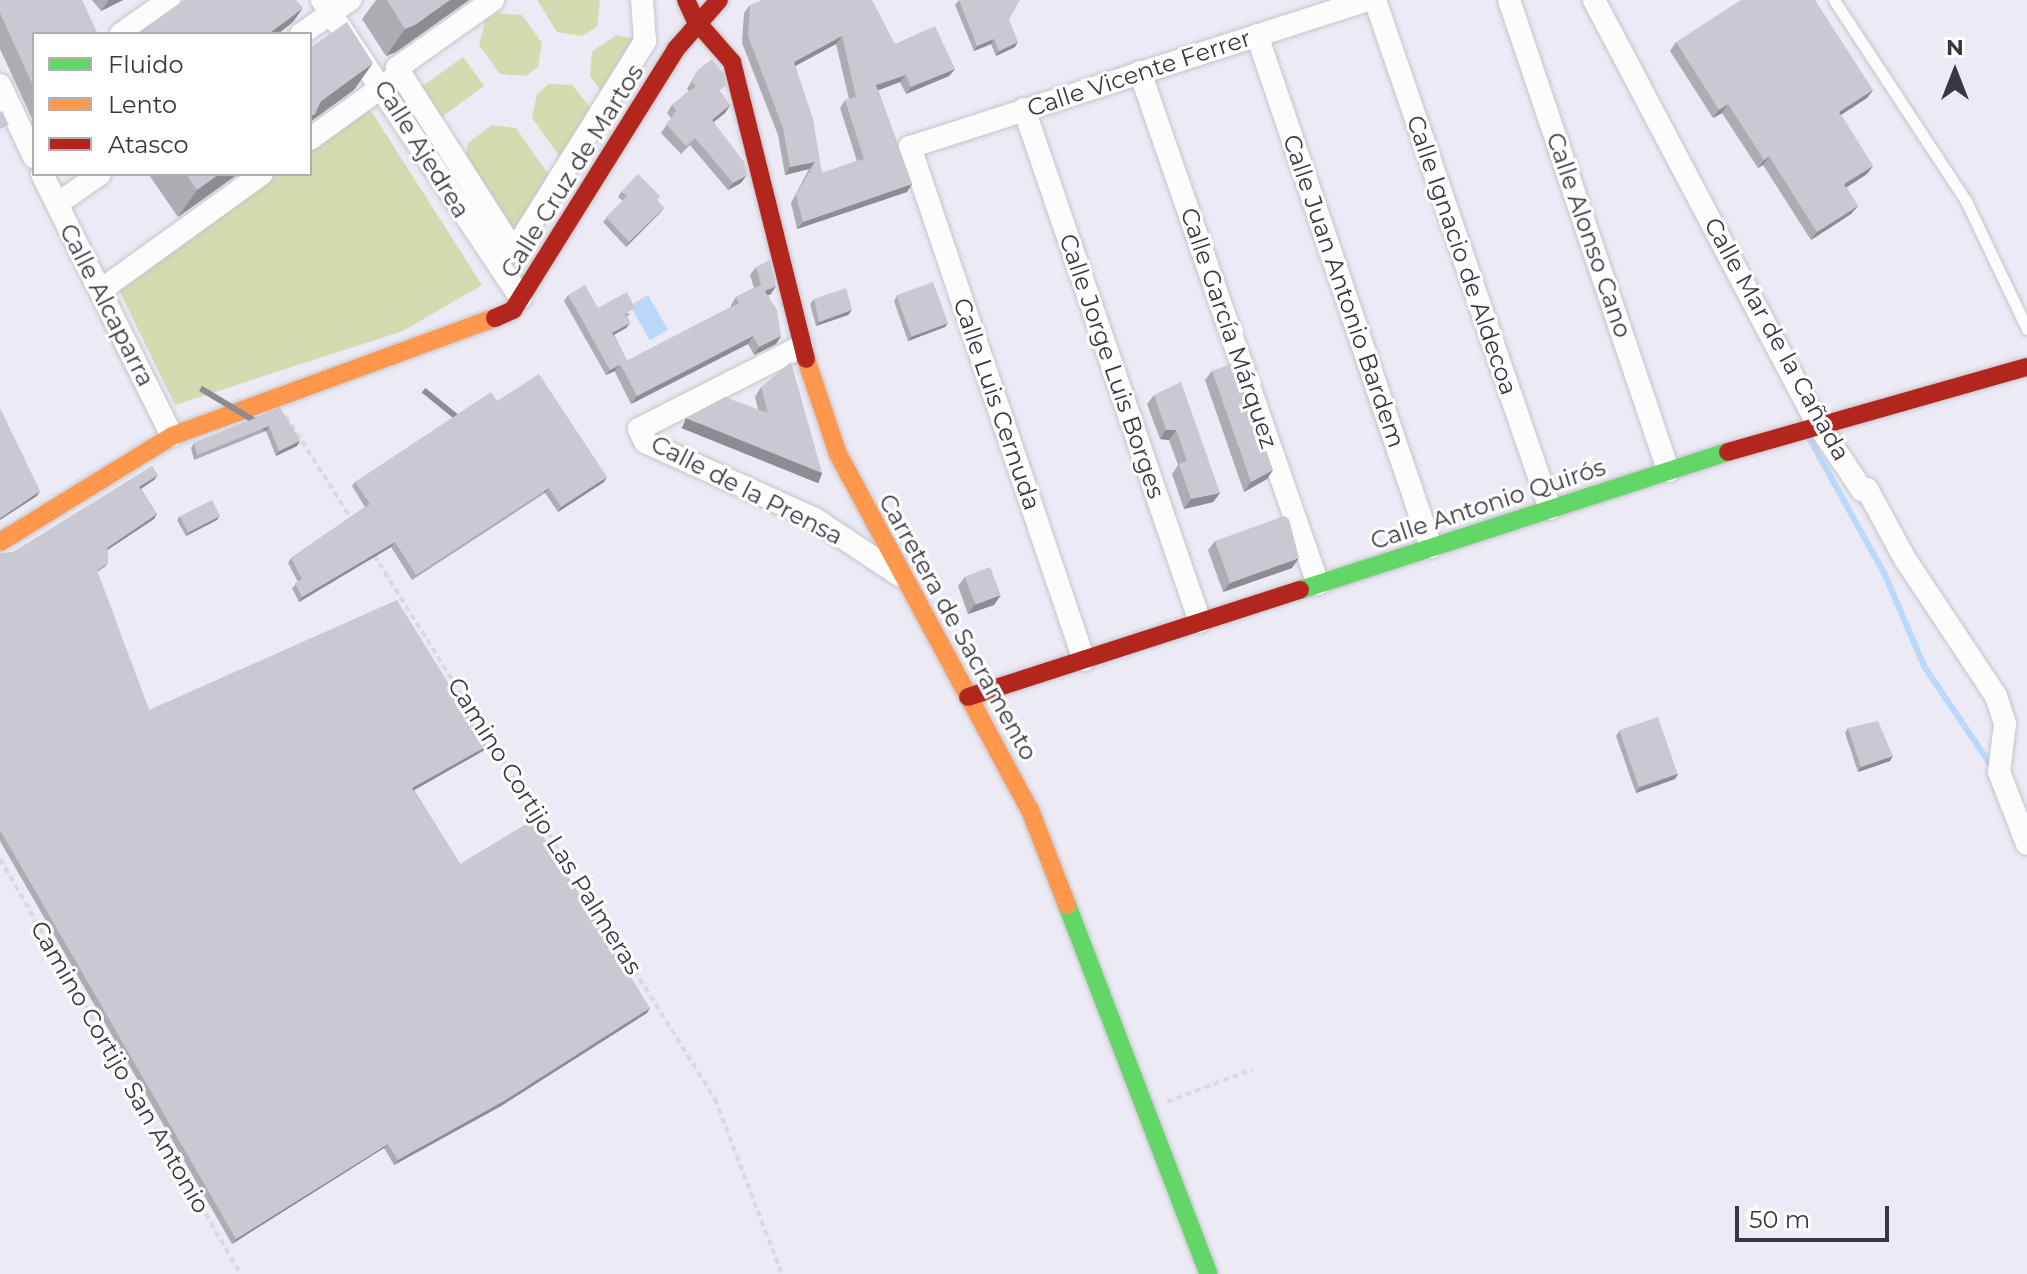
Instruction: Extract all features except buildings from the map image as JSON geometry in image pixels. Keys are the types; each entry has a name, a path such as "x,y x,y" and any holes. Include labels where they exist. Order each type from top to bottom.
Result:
{"street":[{"path":"124,32 169,0"},
{"path":"392,81 397,68 493,0"},
{"path":"312,138 504,0"},
{"path":"392,81 514,251 645,41 642,0"},
{"name":"Carretera de Sacramento","path":"686,0 696,21 732,62 802,346 838,454 899,575 1030,810 1209,1274"},
{"name":"Calle Cruz de Martos","path":"0,542 172,436 273,396 443,341 513,310 696,21 719,0"},
{"name":"Calle Vicente Ferrer","path":"910,147 1372,0"},
{"name":"Calle Ignacio de Aldecoa","path":"1372,0 1550,509"},
{"name":"Calle Alonso Cano","path":"1509,0 1668,471"},
{"name":"Calle Mar de la Cañada","path":"1594,0 1810,425 1862,490 1867,489 1905,559 1999,702 2005,724 1999,772 2027,844"},
{"path":"303,32 335,4"},
{"name":"Calle Ajedrea","path":"335,4 392,81 521,298"},
{"name":"Calle Juan Antonio Bardem","path":"1257,35 1431,547"},
{"name":"Calle García Márquez","path":"1140,72 1318,584"},
{"path":"0,85 32,153"},
{"name":"Calle Jorge Luis Borges","path":"1024,109 1200,622"},
{"name":"Calle Luis Cernuda","path":"910,147 1084,660"},
{"name":"Calle Alcaparra","path":"43,176 172,436"},
{"path":"57,204 97,176"},
{"path":"101,290 259,176"},
{"name":"Calle de la Prensa","path":"802,346 639,429 645,442 815,519 899,575"},
{"name":"Calle Antonio Quirós","path":"968,697 1810,425 2027,367"}],"lane":[{"path":"1834,0 1966,201 2027,329"}],"path":[{"path":"273,396 357,529"},
{"name":"Camino Cortijo Las Palmeras","path":"366,542 715,1099 782,1274"},
{"name":"Camino Cortijo San Antonio","path":"0,859 241,1274"},
{"path":"1146,1110 1253,1069"}],"green space":[{"path":"537,0 600,0 597,27 582,36 557,32"},
{"path":"498,13 522,15 542,43 538,67 526,76 500,74 479,45 485,21"},
{"path":"617,35 645,41 608,101 590,76 592,51"},
{"path":"463,57 484,86 436,121 414,92"},
{"path":"549,84 572,85 598,117 567,167 532,118 537,94"},
{"path":"366,103 482,285 403,331 175,405 116,284 265,176 312,176 312,143"},
{"path":"492,125 516,128 556,185 514,251 463,170 468,143"}],"water":[{"path":"648,295 668,330 650,340 630,306"}],"waterway":[{"path":"1808,436 1885,575 1924,666 1992,767"}],"traffic: fast":[{"path":"1300,590 1728,452"},
{"path":"1067,905 1209,1274"}],"traffic: slow":[{"path":"0,542 172,436 495,318"},
{"path":"806,359 838,454 1030,810 1067,905"}],"traffic: jam":[{"path":"686,0 696,21 732,62 806,359"},
{"path":"495,318 513,310 676,49 719,0"},
{"path":"1728,452 2027,367"},
{"path":"968,697 1300,590"}]}
